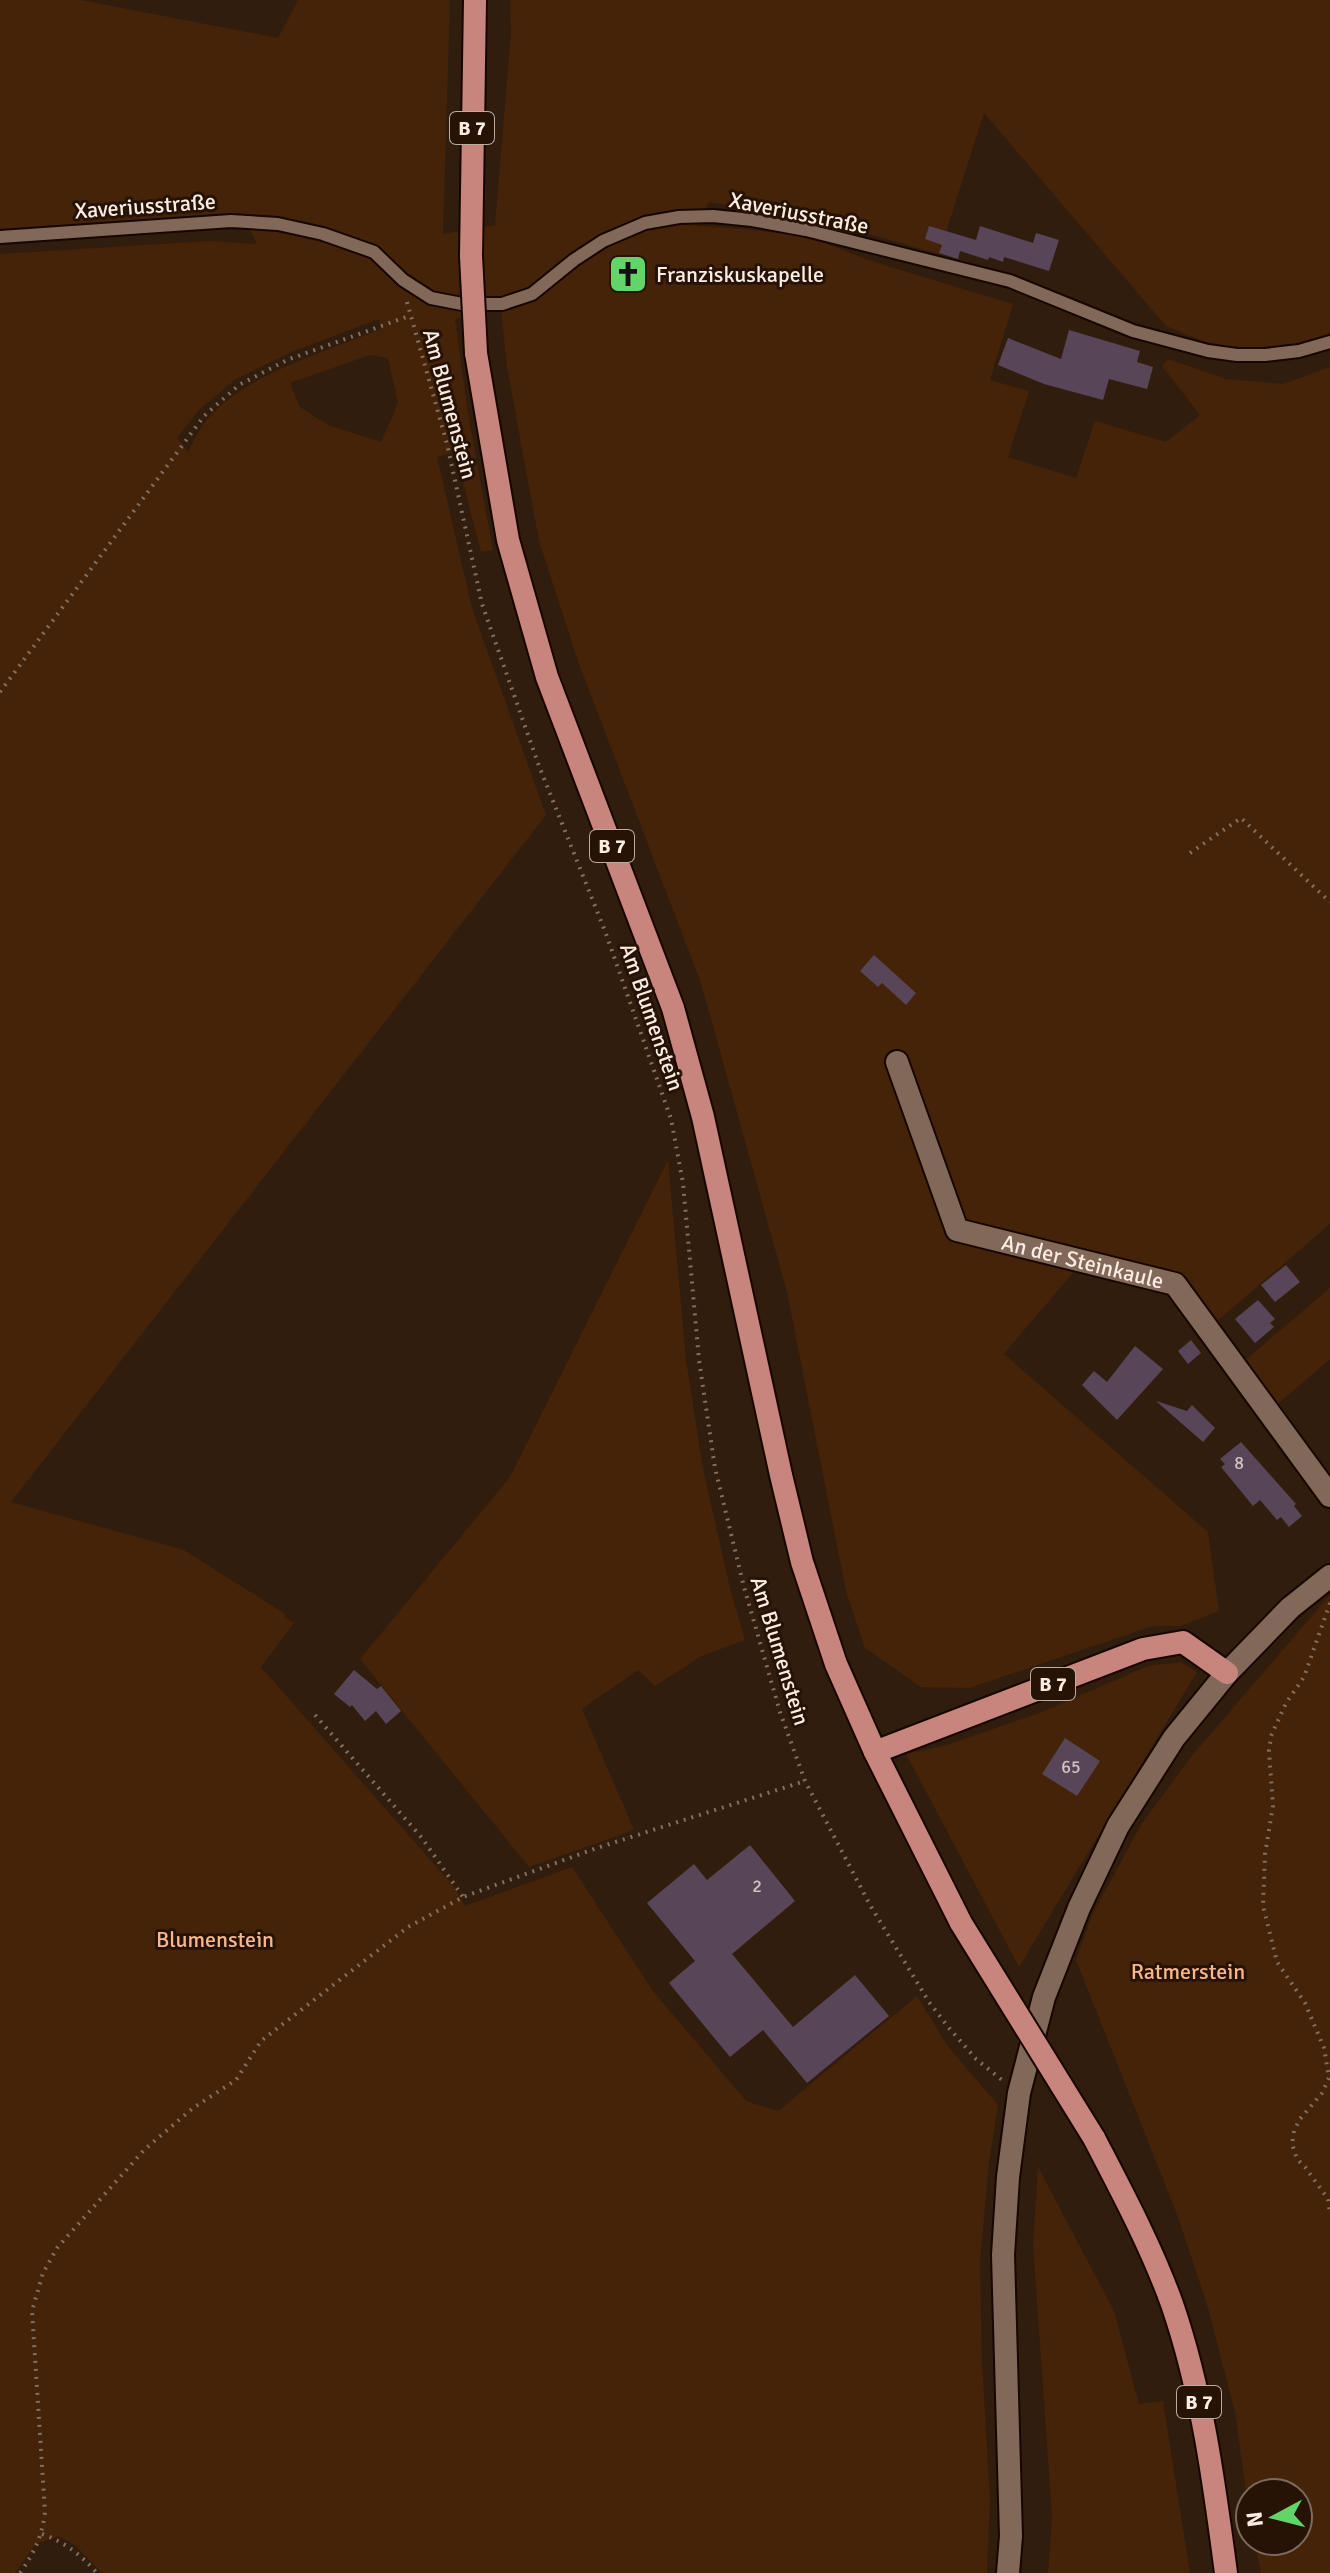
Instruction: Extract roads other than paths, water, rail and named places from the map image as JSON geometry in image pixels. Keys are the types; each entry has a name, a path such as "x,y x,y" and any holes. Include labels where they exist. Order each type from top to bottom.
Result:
{"main road":[{"name":"B 7","path":"475,0 471,256 476,353 508,540 547,677 673,1008 703,1117 802,1562 836,1664 875,1752 961,1923 1094,2138 1145,2238 1172,2304 1197,2388 1226,2573"},
{"name":"B 7","path":"875,1752 1143,1649 1183,1642 1227,1673"}],"street":[{"name":"An der Steinkaule","path":"897,1062 957,1230 1175,1284 1330,1496"},
{"path":"1008,2573 1011,2536 1003,2255 1008,2177 1019,2093 1044,1997 1079,1908 1118,1826 1174,1738 1227,1673 1290,1608 1330,1576"}],"lane":[{"name":"Xaveriusstraße","path":"0,237 231,221 278,224 323,234 374,252 403,280 431,298 462,304 502,304 532,294 603,241 645,223 679,217 713,216 806,230 1010,281 1133,331 1208,351 1265,355 1299,351 1330,342"}],"place":[{"name":"Franziskuskapelle","path":"628,274"}],"park label":[{"name":"Blumenstein","path":"215,1939"},
{"name":"Ratmerstein","path":"1188,1971"}]}
